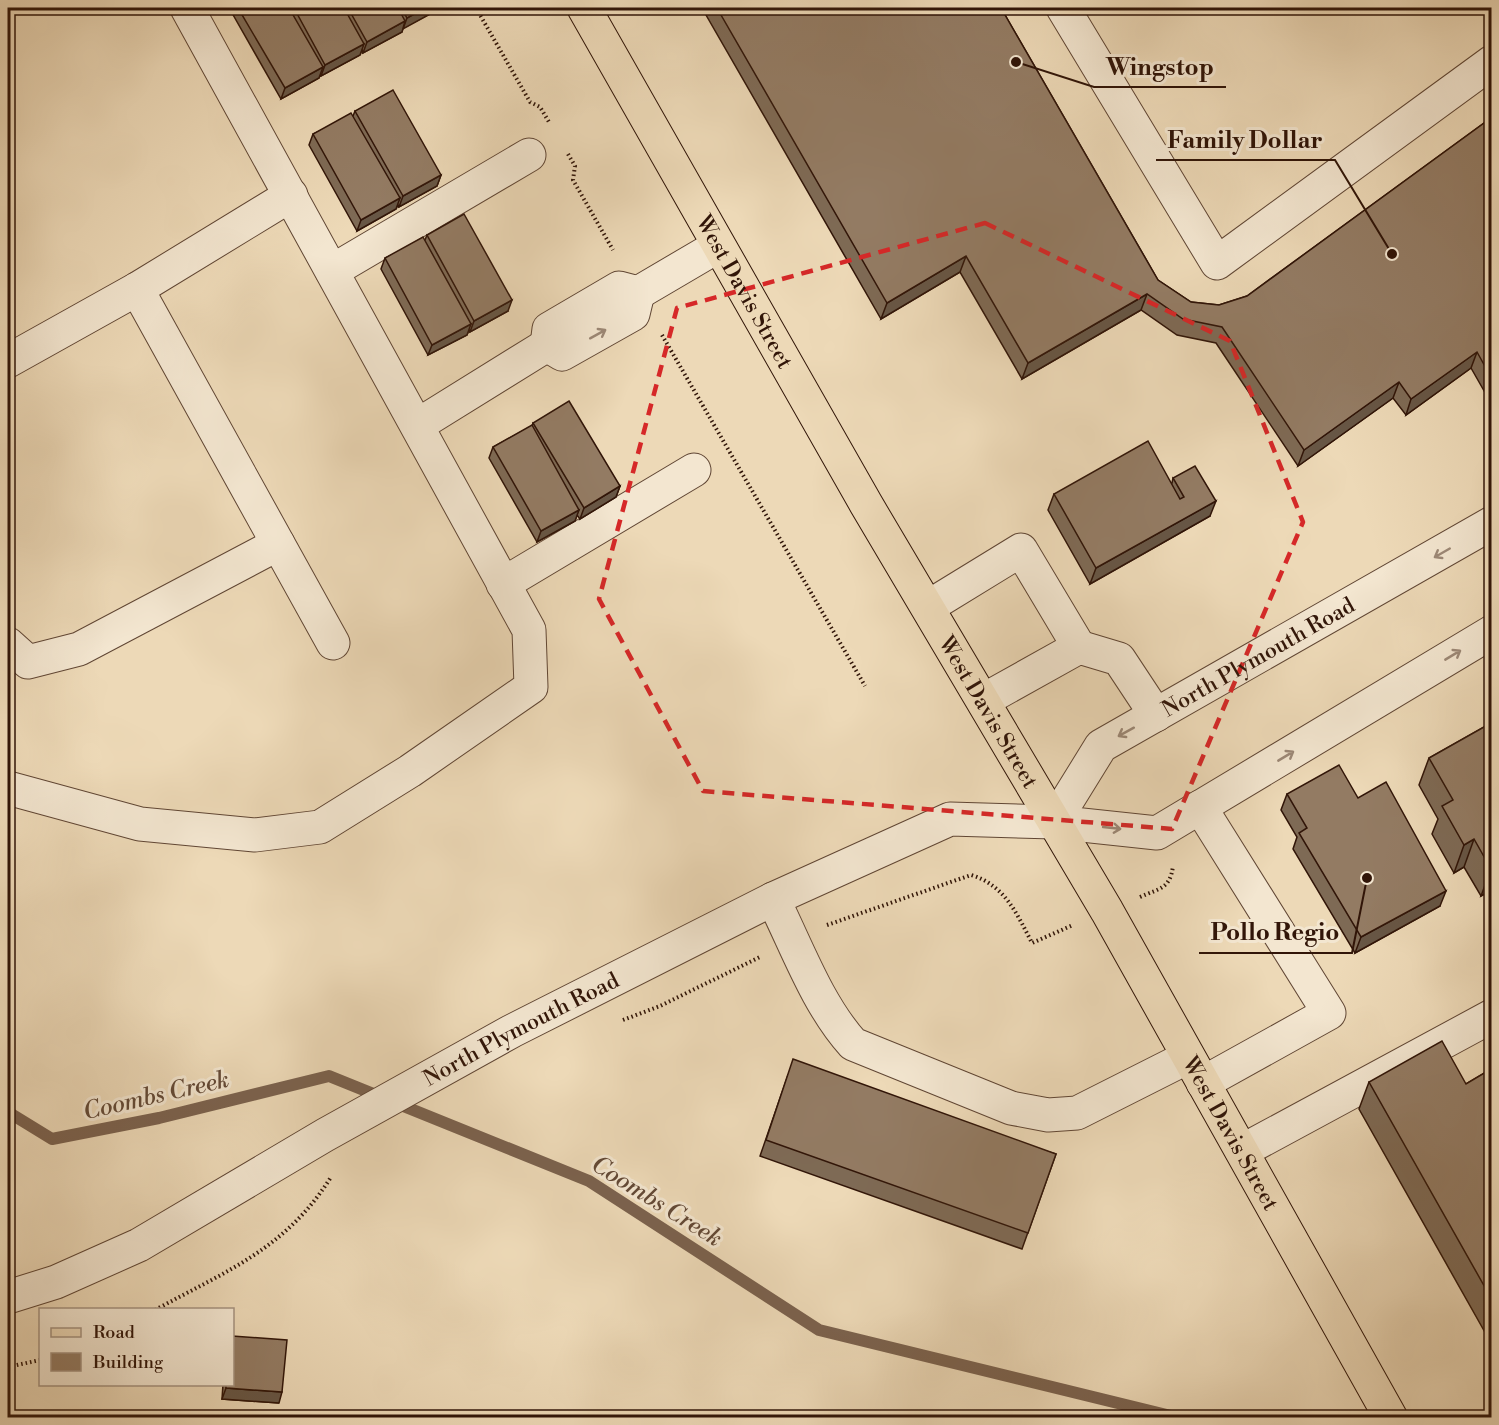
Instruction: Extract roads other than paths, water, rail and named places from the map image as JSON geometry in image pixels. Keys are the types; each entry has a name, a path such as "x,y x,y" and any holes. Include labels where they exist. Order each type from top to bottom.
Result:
{"main road":[{"name":"West Davis Street","path":"584,8 718,246 984,700 1196,1070 1391,1418"}],"street":[{"path":"1064,8 1217,263 1491,62"},
{"path":"8,788 140,824 255,835 320,827 410,771 531,687 529,630 332,271 193,10"},
{"path":"332,271 529,155"},
{"path":"8,361 137,289 291,195"},
{"path":"418,425 547,345 549,329 619,288 638,293 718,246"},
{"path":"137,289 333,643"},
{"path":"503,584 694,470"},
{"name":"North Plymouth Road","path":"1054,822 1101,746 1491,523"},
{"path":"8,644 28,662 79,649 278,544"},
{"path":"928,607 1021,550 1079,647 1119,659 1156,715"},
{"name":"North Plymouth Road","path":"8,1297 56,1282 139,1245 325,1135 512,1031 772,899 950,819 1054,822 1157,833 1491,632"},
{"path":"984,700 1079,647"},
{"path":"772,899 819,993 842,1032 853,1044 1011,1108 1048,1115 1077,1113 1196,1070 1329,1013 1200,807"},
{"path":"1242,1152 1491,1016"}],"waterway":[{"name":"Coombs Creek","path":"8,1112 52,1139 159,1118 329,1076 589,1181 819,1330 1179,1418"}],"place":[{"name":"Wingstop","path":"1016,62"},
{"name":"Family Dollar","path":"1392,254"},
{"name":"Pollo Regio","path":"1367,878"}]}
